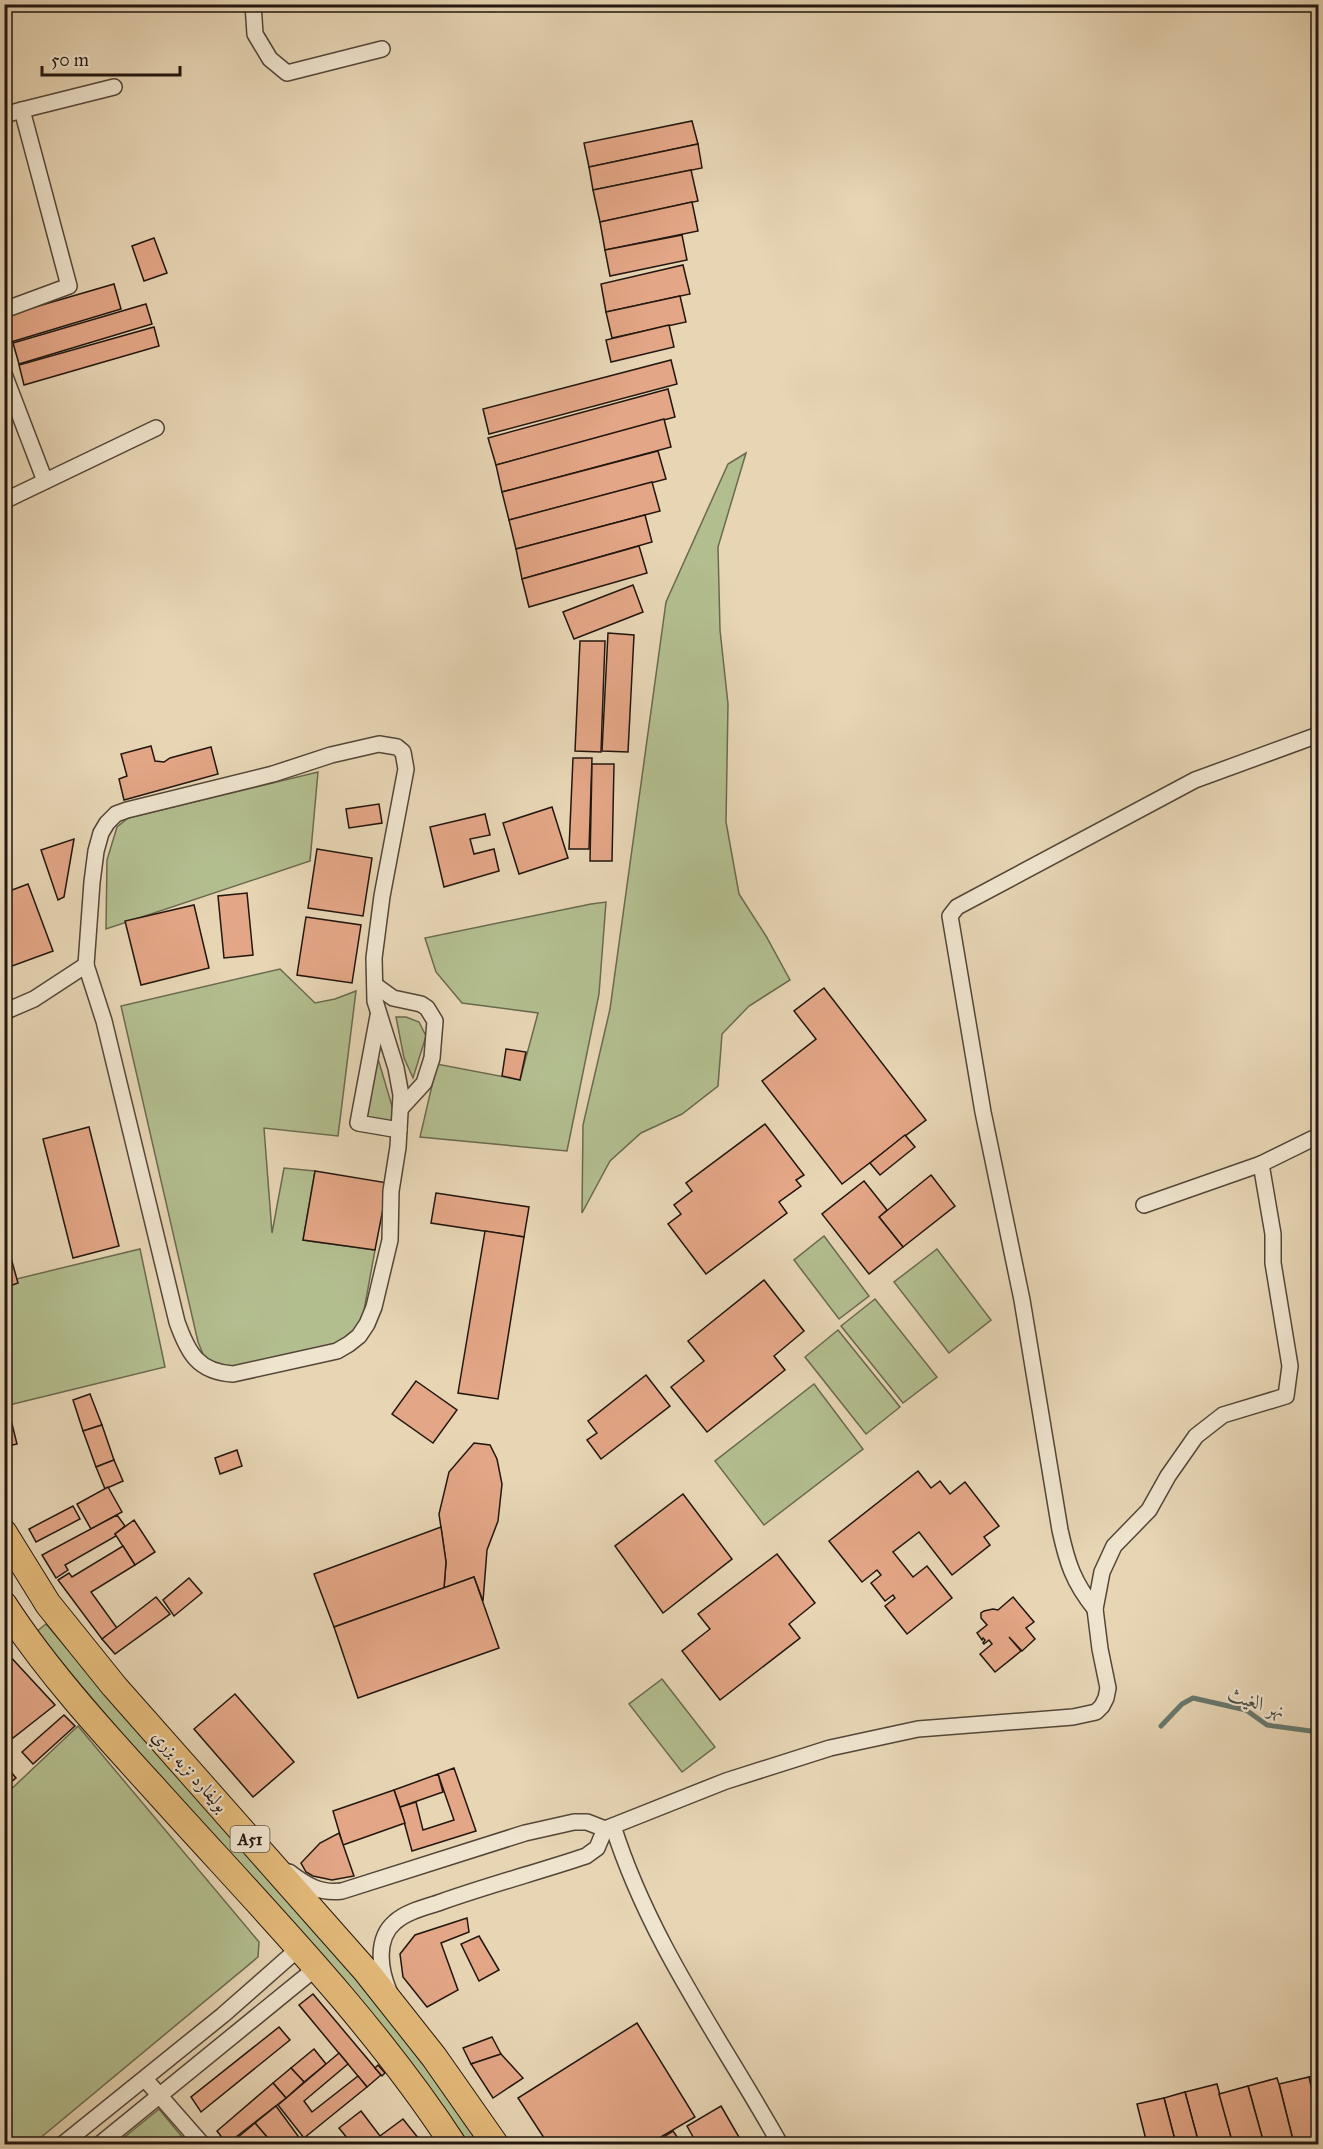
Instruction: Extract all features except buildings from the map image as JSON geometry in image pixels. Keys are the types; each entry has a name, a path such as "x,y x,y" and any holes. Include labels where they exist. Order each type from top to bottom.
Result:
{"highway":[{"name":"بوليفارد نزيه بزري","path":"4,1533 48,1604 114,1686 366,1971 463,2097 495,2145"},
{"name":"A51","path":"4,1605 35,1651 84,1711 316,1968 376,2038 436,2118 453,2145"},
{"path":"4,1633 84,1711"}],"street":[{"path":"253,4 255,34 270,59 287,73 382,49"},
{"path":"4,115 114,87"},
{"path":"4,310 69,286 22,110"},
{"path":"4,374 45,481"},
{"path":"4,501 156,429"},
{"path":"1095,1609 1074,1580 1068,1566 1060,1530 1022,1300 983,1112 950,916 957,907 1195,780 1318,735"},
{"path":"386,744 397,747 403,752 406,769 374,958 375,1001 396,1068 402,1107 391,1191 390,1240 374,1307 359,1336 349,1344 336,1351 233,1374 218,1373 206,1368 188,1349 177,1323 104,1021 86,965 96,851 101,833 116,814 273,774 360,747 386,744"},
{"path":"4,1012 34,999 86,965"},
{"path":"375,985 393,998 421,1004 427,1008 435,1021 432,1058 424,1083 402,1107"},
{"path":"378,1013 358,1123 399,1130"},
{"path":"1144,1205 1261,1164 1318,1136"},
{"path":"251,1840 296,1877 317,1890 329,1893 375,1882 535,1831 574,1822 587,1822 609,1828 726,1781 830,1748 918,1729 1073,1717 1096,1712 1102,1706 1108,1688 1095,1609 1102,1572 1114,1546 1149,1510 1168,1476 1196,1436 1223,1415 1286,1396 1290,1366 1273,1263 1273,1234 1261,1164"},
{"path":"403,2017 387,1985 382,1960 383,1940 394,1922 416,1911 464,1894 586,1856 597,1848 609,1828"},
{"path":"609,1828 663,1948 780,2145"},
{"path":"63,2145 223,2015 298,1949"},
{"path":"100,2145 316,1968"},
{"path":"145,2079 202,2145"}],"green space":[{"path":"746,453 718,547 720,630 728,704 726,822 739,894 766,936 790,980 749,1006 722,1034 718,1086 682,1114 641,1133 610,1161 582,1213 583,1125 610,1009 666,602 728,464"},
{"path":"318,772 310,861 106,929 107,860 117,827 128,818"},
{"path":"606,902 599,994 567,1151 420,1137 437,1064 520,1080 538,1013 462,1003 436,972 425,938"},
{"path":"280,969 315,1003 356,991 338,1136 264,1128 272,1233 284,1168 315,1171 303,1240 375,1250 363,1316 352,1333 337,1344 231,1368 205,1359 198,1342 121,1006"},
{"path":"396,1017 406,1017 419,1022 426,1036 413,1078 404,1058"},
{"path":"376,1052 395,1116 390,1122 369,1118 366,1115"},
{"path":"824,1236 869,1296 839,1319 794,1260"},
{"path":"140,1249 165,1367 5,1406 4,1282"},
{"path":"937,1249 991,1320 949,1353 894,1282"},
{"path":"875,1299 937,1377 903,1403 841,1326"},
{"path":"838,1330 900,1407 866,1434 805,1357"},
{"path":"814,1384 863,1449 764,1525 715,1461"},
{"path":"46,1624 380,2006 409,2042 480,2144 467,2144 399,2050 129,1742 36,1632"},
{"path":"662,1679 715,1747 682,1772 629,1704"},
{"path":"78,1726 259,1942 258,1957 33,2144 15,2144 4,2119 4,1849 8,1847 5,1840 5,1795"},
{"path":"159,2109 188,2144 116,2144"}],"waterway":[{"name":"نهر الغيث","path":"1161,1726 1182,1704 1193,1698 1246,1710 1267,1725 1318,1732"}]}
